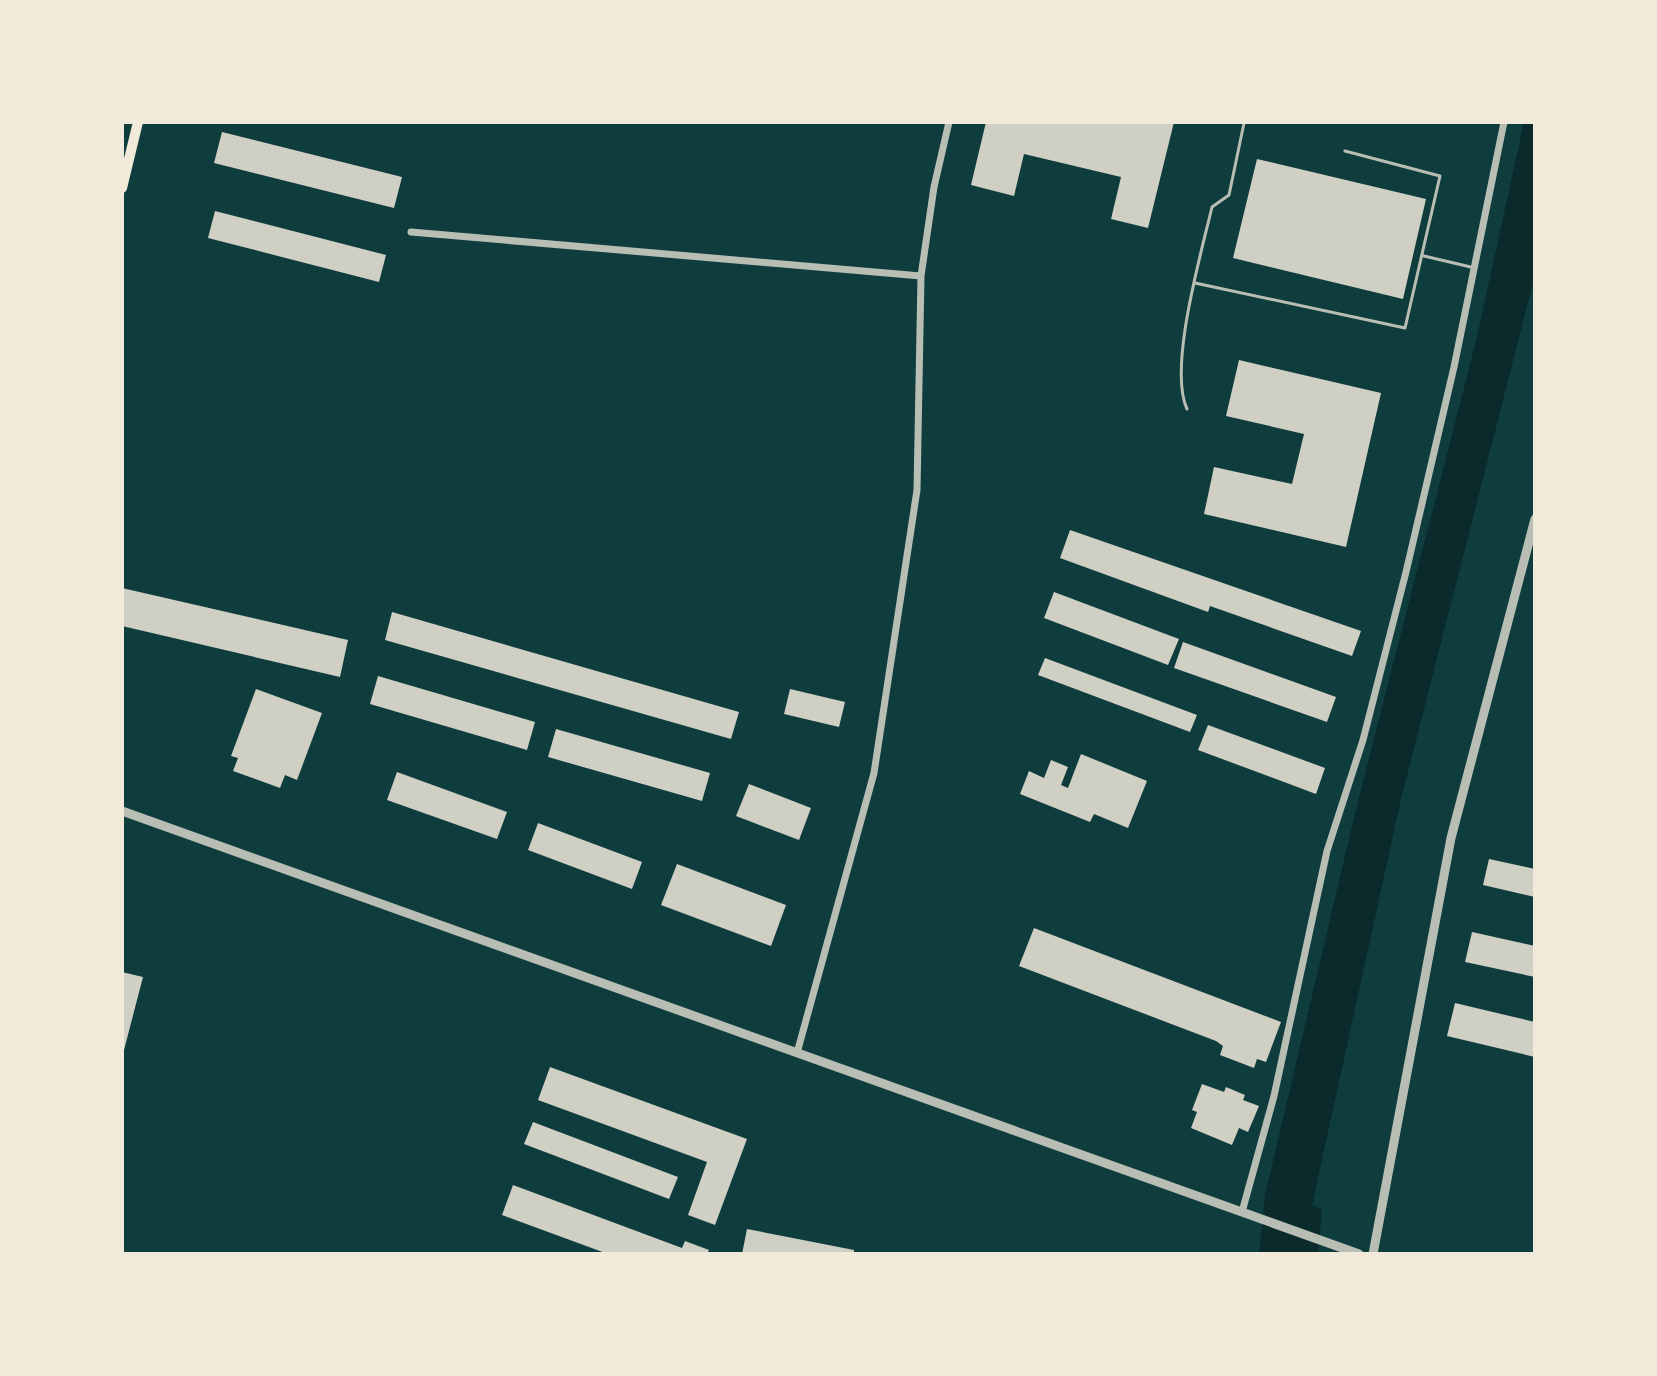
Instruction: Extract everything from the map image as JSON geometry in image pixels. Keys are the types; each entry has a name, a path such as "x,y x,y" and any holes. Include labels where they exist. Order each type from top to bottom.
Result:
{"main road":[{"path":"122,188 138,122"}],"street":[{"path":"797,1053 874,773 917,490 921,276 934,187 949,122"},
{"path":"1242,1212 1274,1096 1327,851 1363,740 1406,572 1475,268 1504,122"},
{"path":"411,232 921,276"},
{"path":"1373,1254 1451,838 1535,519"},
{"path":"122,811 1359,1254"}],"lane":[{"path":"1187,409 1180,394 1180,377 1195,283 1212,207 1229,195 1244,123"},
{"path":"1195,283 1405,328 1440,176 1345,151"},
{"path":"1422,256 1475,268"}],"water":[{"path":"1524,122 1535,122 1535,275 1401,799 1312,1205 1322,1209 1318,1254 1259,1254 1265,1195 1357,805 1476,341"}],"building":[{"path":"986,122 1174,122 1148,228 1111,219 1121,177 1024,154 1014,196 971,185"},
{"path":"222,132 402,177 394,208 214,163"},
{"path":"1257,159 1426,199 1403,299 1233,258"},
{"path":"215,211 386,255 379,282 208,238"},
{"path":"1239,360 1381,393 1346,547 1204,514 1214,467 1292,484 1304,434 1226,416"},
{"path":"1070,530 1361,631 1352,656 1210,606 1208,612 1060,558"},
{"path":"122,588 348,640 340,677 122,626"},
{"path":"1054,592 1179,639 1168,665 1044,618"},
{"path":"392,612 739,712 731,739 385,640"},
{"path":"1183,642 1336,697 1327,722 1174,668"},
{"path":"1045,658 1197,715 1190,732 1038,675"},
{"path":"378,676 535,722 527,750 370,704"},
{"path":"256,689 322,713 297,780 285,775 280,788 233,771 238,758 231,756"},
{"path":"790,689 845,702 839,727 784,714"},
{"path":"1208,725 1325,768 1316,794 1198,750"},
{"path":"556,729 710,773 702,801 548,757"},
{"path":"1081,754 1147,781 1128,828 1094,814 1090,822 1020,794 1029,771 1044,778 1051,760 1068,767 1061,785 1068,788"},
{"path":"397,772 507,812 497,839 387,800"},
{"path":"749,784 811,808 799,840 736,816"},
{"path":"538,823 642,862 632,889 528,850"},
{"path":"1489,859 1535,869 1535,897 1483,885"},
{"path":"677,864 786,905 771,946 661,905"},
{"path":"1034,928 1281,1022 1266,1062 1257,1059 1254,1068 1220,1055 1223,1046 1216,1041 1019,966"},
{"path":"1472,932 1535,946 1535,977 1465,962"},
{"path":"122,972 143,977 123,1054 122,1054"},
{"path":"1455,1003 1535,1022 1535,1057 1447,1036"},
{"path":"550,1067 747,1139 715,1225 688,1215 707,1162 538,1100"},
{"path":"1202,1084 1224,1092 1226,1087 1245,1095 1243,1100 1259,1106 1248,1132 1239,1128 1232,1145 1191,1128 1197,1112 1192,1110"},
{"path":"533,1122 678,1177 669,1199 524,1144"},
{"path":"513,1185 682,1248 685,1241 709,1250 707,1254 608,1254 502,1215"},
{"path":"747,1229 854,1250 854,1254 742,1254"}]}
